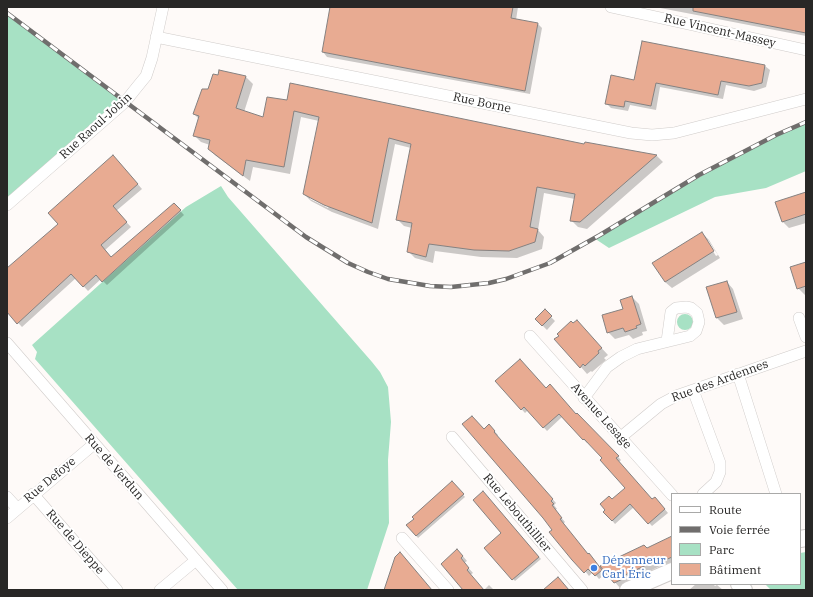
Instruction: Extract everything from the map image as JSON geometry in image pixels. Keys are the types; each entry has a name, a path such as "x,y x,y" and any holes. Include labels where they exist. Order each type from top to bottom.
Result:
{"street":[{"name":"Rue Raoul-Jobin","path":"7,205 125,102 146,76 152,58 163,7"},
{"name":"Rue Vincent-Massey","path":"611,7 806,50"},
{"name":"Rue Borne","path":"156,37 631,134 652,135 674,133 806,99"},
{"path":"799,318 806,336"},
{"name":"Avenue Lesage","path":"530,336 671,494"},
{"path":"584,398 607,367 621,357 637,349 667,341"},
{"name":"Rue de Verdun","path":"7,343 222,590"},
{"name":"Rue des Ardennes","path":"621,437 661,404 693,390 806,351"},
{"path":"738,374 776,493"},
{"path":"693,390 720,463 720,472 716,482 704,493"},
{"name":"Rue Lebouthillier","path":"452,437 582,590"},
{"name":"Rue Defoye","path":"7,518 33,494 94,444"},
{"name":"Rue de Dieppe","path":"33,494 117,590"},
{"path":"7,497 17,508"},
{"path":"402,538 448,590"},
{"path":"160,590 196,560"},
{"path":"636,588 671,570"}],"green space":[{"path":"7,14 125,102 7,205"},
{"path":"806,122 806,171 766,188 715,197 609,248 594,238 743,152"},
{"path":"221,186 228,197 372,362 380,372 388,387 391,422 388,460 389,523 367,590 238,590 35,359 37,352 32,345 186,207"},
{"path":"685,314 692,319 693,322 688,329 685,330 678,325 677,322 682,315"},
{"path":"806,552 806,590 771,590 766,585 801,585 801,553"}],"building":[{"path":"330,7 513,7 511,18 538,23 525,91 322,52"},
{"path":"693,7 806,7 806,33 693,11"},
{"path":"642,41 765,65 762,83 749,86 721,81 718,95 656,83 651,106 625,101 624,107 605,104 611,75 634,80"},
{"path":"219,70 246,76 236,108 263,117 267,97 287,100 290,83 584,144 585,142 657,155 580,222 570,221 575,194 537,187 530,227 538,229 535,242 509,251 474,250 429,244 426,257 407,252 412,223 396,220 411,144 389,138 372,223 324,205 303,194 319,117 294,111 284,167 246,160 243,176 208,149 210,140 193,136 199,116 193,114 202,89 208,89 213,74 218,75"},
{"path":"113,155 138,184 113,206 127,222 101,245 111,257 174,203 181,210 102,282 96,275 83,287 71,274 17,324 7,312 7,268 58,224 48,213"},
{"path":"806,192 806,214 782,222 775,202"},
{"path":"702,232 714,251 665,282 652,263"},
{"path":"806,262 806,286 797,289 790,267"},
{"path":"727,281 737,312 716,318 706,287"},
{"path":"632,296 641,324 636,326 637,328 625,332 623,328 607,333 602,315 623,309 620,300"},
{"path":"545,309 552,316 542,326 535,319"},
{"path":"577,320 602,348 598,351 599,353 585,366 583,364 580,368 554,339 559,336 557,334 571,321 573,323"},
{"path":"520,359 546,388 550,384 576,414 577,413 619,456 616,458 652,499 655,497 665,509 648,524 630,504 612,521 603,512 605,510 600,504 609,496 612,499 625,488 600,460 602,458 559,414 543,428 524,407 521,410 495,381"},
{"path":"472,416 484,429 489,424 495,431 494,432 553,499 551,501 554,504 552,505 562,518 560,519 602,570 595,576 588,569 584,573 572,560 549,532 552,530 543,518 462,424"},
{"path":"452,481 464,494 416,536 406,525 414,519 412,517"},
{"path":"483,491 539,557 512,580 484,548 501,533 473,500"},
{"path":"671,536 671,557 659,563 657,560 623,576 625,578 614,583 600,566 644,545 647,548"},
{"path":"457,549 463,556 461,558 469,568 467,570 484,590 463,590 441,564"},
{"path":"400,552 432,590 384,590 395,557"},
{"path":"558,577 569,590 543,590"}],"railway":[{"path":"7,13 306,237 348,263 368,272 388,279 430,286 451,287 489,283 506,279 550,263 600,235 699,175 776,135 806,122"}],"place":[{"name":"Dépanneur Carl Éric","path":"594,568"}]}
